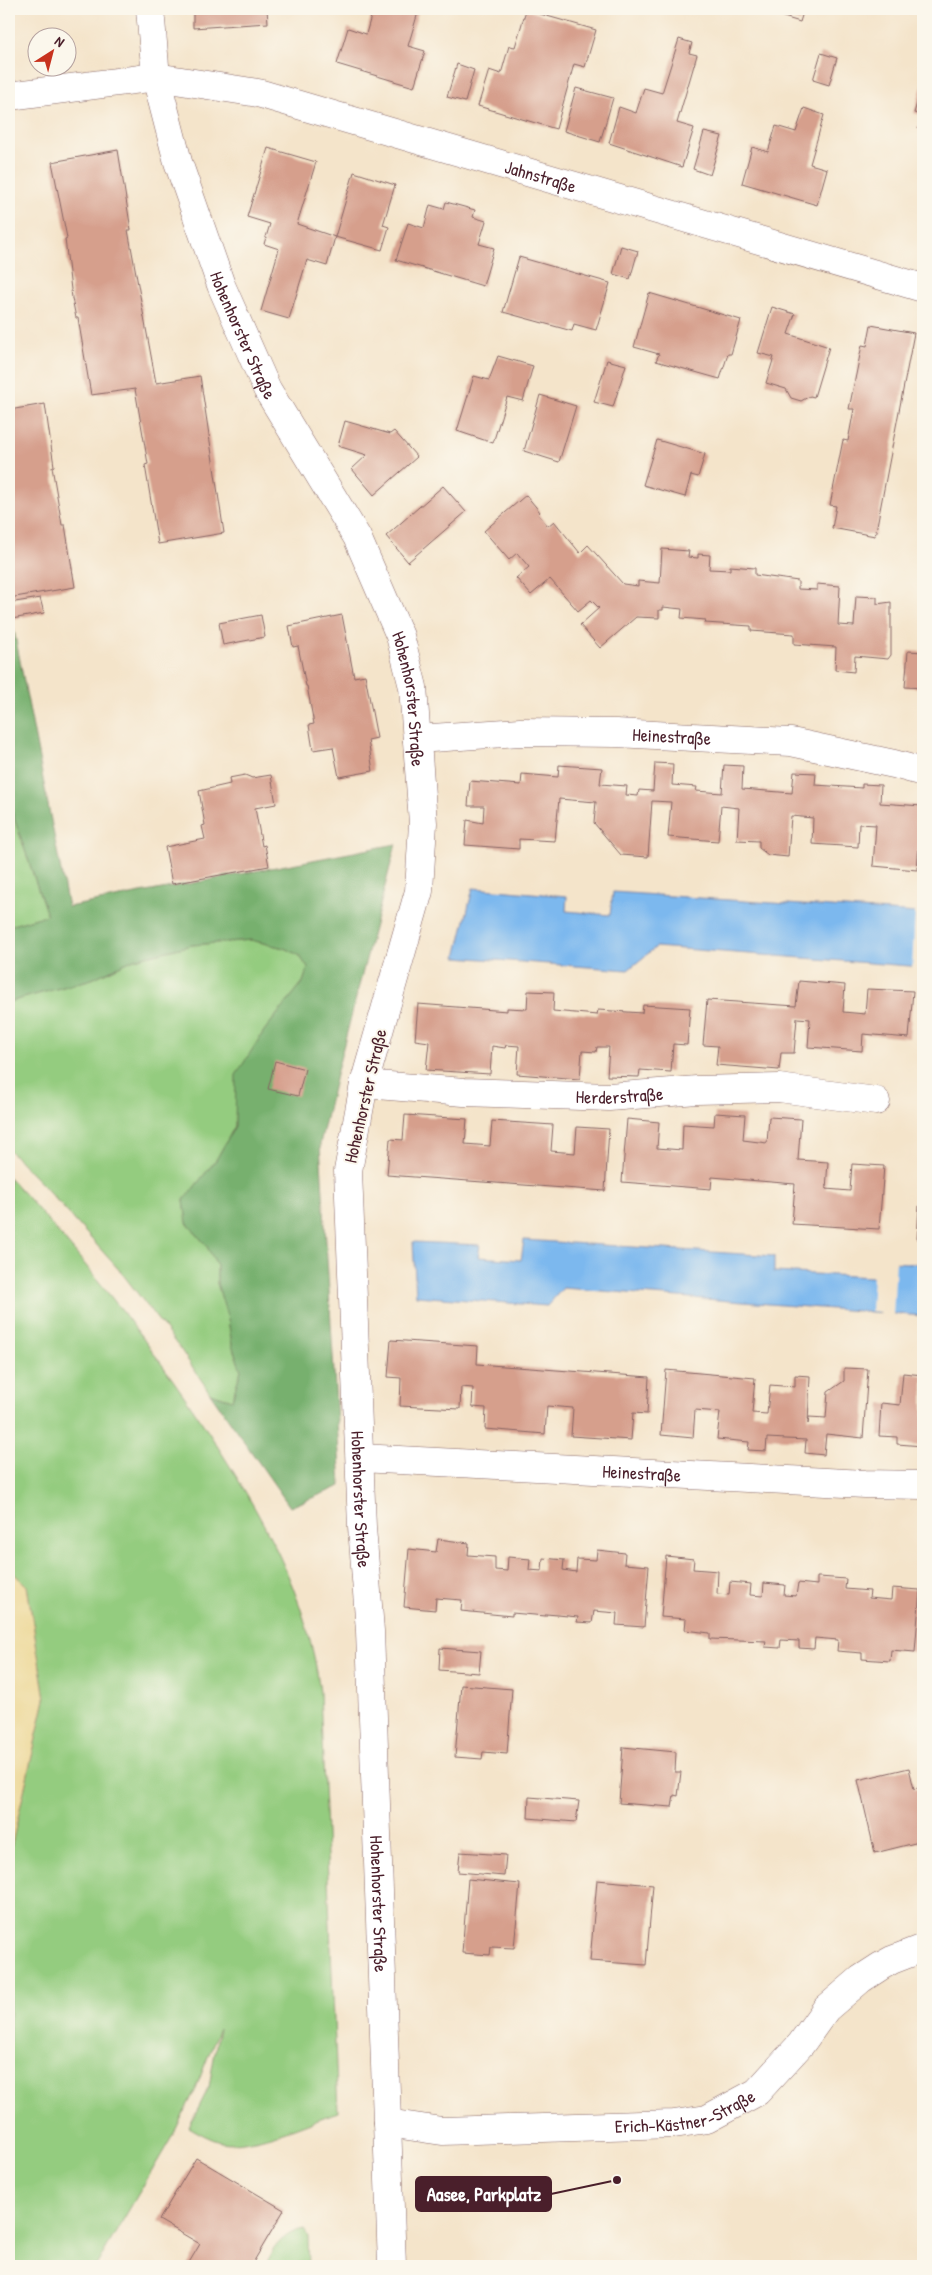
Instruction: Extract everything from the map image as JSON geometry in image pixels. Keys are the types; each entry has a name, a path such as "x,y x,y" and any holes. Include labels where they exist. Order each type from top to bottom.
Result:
{"street":[{"name":"Hohenhorster Straße","path":"150,9 156,76 178,162 224,294 267,389 357,537 400,636 413,687 423,822 419,891 364,1084 348,1171 362,1527 370,1631 392,2266"},
{"name":"Jahnstraße","path":"9,96 156,76 258,93 923,288"},
{"name":"Heinestraße","path":"417,739 529,732 616,733 791,742 923,772"},
{"name":"Herderstraße","path":"364,1084 464,1092 609,1097 697,1090 779,1088 876,1101"},
{"name":"Heinestraße","path":"360,1458 865,1484 923,1485"},
{"name":"Erich-Kästner-Straße","path":"387,2123 442,2131 674,2124 707,2119 757,2092 801,2044 826,2009 861,1980 892,1960 923,1948"}],"green space":[{"path":"14,630 68,907 396,844 320,1144 341,1486 290,1507 210,1393 232,1400 241,1370 232,1345 228,1319 217,1283 217,1265 206,1245 187,1223 184,1200 216,1160 235,1126 236,1075 264,1031 303,982 308,968 299,955 284,948 251,940 192,945 134,959 92,979 9,1002 9,926 47,915 9,803 9,631"},
{"path":"9,803 47,915 9,926"},
{"path":"251,940 284,948 299,955 308,968 303,982 264,1031 237,1075 235,1126 216,1160 184,1200 187,1223 206,1245 217,1265 217,1283 228,1319 232,1345 241,1370 232,1400 210,1393 181,1350 121,1272 9,1150 9,1002 92,979 134,959 192,945"},
{"path":"9,1177 89,1270 139,1333 209,1433 247,1494 280,1556 293,1588 314,1656 320,1692 338,2112 264,2138 234,2143 217,2141 189,2127 209,2087 219,2028 196,2088 173,2135 96,2266 9,2266 10,1852 45,1699 27,1586 9,1569"},
{"path":"304,2229 308,2237 309,2266 266,2266 271,2253 285,2237"}],"sand":[{"path":"9,1569 27,1586 45,1699 10,1852 9,1875"}],"water":[{"path":"473,888 567,896 566,911 610,915 613,892 918,913 923,967 656,947 628,970 456,957"},
{"path":"524,1240 774,1256 774,1272 892,1278 893,1262 923,1264 923,1316 563,1288 547,1306 416,1296 413,1242 480,1245 478,1257 521,1260"}],"pier":[{"path":"915,911 921,912 920,928 923,928 923,970 912,969"},
{"path":"896,1260 893,1316 881,1316 880,1312 871,1311 873,1275 890,1275 891,1261"}],"building":[{"path":"193,9 267,9 268,23 193,28"},
{"path":"373,9 419,9 408,46 425,51 414,87 337,64 348,28 366,34"},
{"path":"764,9 804,9 800,22 764,11"},
{"path":"526,10 596,30 585,67 574,64 556,129 478,106 489,70 501,74 509,46 515,47"},
{"path":"679,39 692,43 689,53 697,55 677,123 694,128 682,167 609,143 619,107 636,113 644,88 662,93"},
{"path":"821,53 837,58 829,85 813,80"},
{"path":"457,64 474,70 465,102 447,97"},
{"path":"923,83 923,130 918,129 922,115 914,113"},
{"path":"576,88 613,98 600,142 564,131"},
{"path":"804,108 824,115 810,164 827,169 817,205 742,183 752,147 768,152 776,126 796,132"},
{"path":"704,132 722,136 710,175 693,169"},
{"path":"268,148 316,162 297,224 335,237 327,266 307,260 289,319 261,311 279,249 264,244 270,224 247,217"},
{"path":"118,150 131,230 128,230 156,383 200,376 224,533 158,544 145,465 148,464 135,389 91,395 78,318 76,318 72,298 65,239 67,238 52,162"},
{"path":"354,172 395,185 383,225 389,227 382,250 335,237"},
{"path":"446,202 475,210 473,217 486,221 479,244 494,248 483,286 396,260 408,223 424,228 430,205 444,209"},
{"path":"923,225 923,237 920,236"},
{"path":"621,246 638,251 630,279 613,274"},
{"path":"519,257 610,283 596,330 574,324 572,331 503,312"},
{"path":"649,293 741,320 731,354 728,354 720,379 656,361 659,354 634,347"},
{"path":"772,307 795,314 788,334 829,347 814,397 810,396 801,401 791,398 786,389 766,383 774,357 758,353"},
{"path":"871,325 914,333 875,536 832,528 836,506 830,505 843,440 848,441 854,409 849,409 862,345 867,346"},
{"path":"498,356 533,366 523,401 507,397 493,443 457,431 474,376 489,380"},
{"path":"607,360 626,365 613,407 594,402"},
{"path":"540,395 576,406 559,462 524,451"},
{"path":"45,404 54,466 52,467 62,525 65,525 75,587 9,598 9,410"},
{"path":"345,421 390,434 394,431 417,457 374,495 352,469 367,455 338,446"},
{"path":"657,440 705,454 698,477 691,475 685,497 643,485"},
{"path":"443,486 466,512 408,562 386,536"},
{"path":"526,495 540,512 538,514 548,526 554,521 580,553 588,545 623,584 638,586 638,581 660,583 662,549 689,551 688,557 698,558 698,554 710,555 709,569 730,570 730,566 755,568 755,575 798,581 798,589 817,590 817,584 840,586 838,625 854,626 856,596 877,597 877,604 891,602 891,655 888,659 855,656 854,672 835,670 836,647 794,644 794,634 751,631 751,626 705,623 706,620 681,618 682,609 663,607 663,610 659,610 659,618 636,617 600,648 580,625 599,608 591,600 578,611 550,579 531,595 516,578 529,567 517,553 509,560 484,531"},
{"path":"40,598 44,613 12,619 9,603"},
{"path":"261,615 265,637 223,645 219,623"},
{"path":"342,615 354,677 365,675 377,738 368,740 373,771 339,777 333,747 313,750 309,725 314,724 307,686 298,646 293,647 289,626"},
{"path":"908,651 923,652 923,688 905,687"},
{"path":"655,763 673,764 672,785 697,787 696,791 722,793 724,765 743,766 742,789 792,793 794,772 816,773 815,785 862,788 862,784 881,785 880,803 922,806 917,870 873,866 876,825 859,824 858,847 812,844 813,818 791,816 788,857 768,855 759,848 759,841 737,840 739,808 721,806 718,841 668,837 671,802 652,801 648,857 621,855 594,823 596,802 559,799 555,841 519,839 519,849 465,845 467,820 483,823 484,806 468,806 470,781 521,785 522,774 558,777 559,765 602,768 600,784 627,786 626,795 638,796 639,790 653,791"},
{"path":"245,775 252,778 271,775 276,804 255,808 262,846 265,845 269,866 172,884 165,847 205,839 202,826 205,825 199,791 230,784 229,778"},
{"path":"799,981 845,985 843,1012 865,1014 867,989 913,991 909,1038 863,1034 862,1051 808,1047 810,1019 797,1018 794,1053 781,1053 779,1070 716,1065 718,1046 703,1045 707,1000 796,1006"},
{"path":"528,991 554,992 553,1011 597,1015 598,1010 642,1013 643,1005 690,1008 687,1045 673,1044 671,1072 640,1070 639,1077 607,1076 609,1047 597,1047 596,1052 582,1051 580,1079 517,1074 519,1046 506,1045 505,1048 492,1046 490,1074 426,1070 429,1042 415,1040 418,1004 507,1011 507,1008 527,1009"},
{"path":"275,1061 305,1069 298,1096 268,1089"},
{"path":"715,1113 745,1115 743,1140 767,1143 769,1117 801,1119 798,1160 828,1162 826,1189 850,1191 852,1164 884,1166 879,1229 792,1224 795,1184 712,1177 711,1189 622,1182 627,1119 659,1122 657,1148 682,1150 683,1124 714,1126"},
{"path":"405,1115 467,1119 465,1144 490,1146 492,1121 553,1125 551,1151 575,1153 577,1127 609,1129 605,1191 387,1175 390,1139 403,1140"},
{"path":"919,1206 923,1207 923,1240 917,1239"},
{"path":"391,1340 478,1346 477,1364 649,1377 647,1414 633,1413 631,1440 571,1436 573,1408 547,1406 545,1434 485,1429 486,1408 472,1407 473,1388 461,1387 460,1409 400,1406 401,1378 388,1377"},
{"path":"844,1368 868,1369 863,1438 826,1434 824,1455 805,1453 806,1440 767,1438 766,1451 748,1450 749,1442 717,1439 720,1412 695,1410 693,1438 661,1435 666,1370 755,1378 752,1413 767,1414 770,1385 795,1387 795,1375 810,1376 808,1424 809,1417 826,1418 828,1392 844,1381"},
{"path":"903,1373 923,1375 923,1446 897,1444 897,1437 879,1436 881,1403 900,1405"},
{"path":"438,1539 469,1543 468,1555 495,1557 495,1570 507,1571 508,1557 530,1559 529,1570 542,1571 543,1558 564,1560 563,1570 576,1572 577,1559 596,1560 597,1550 625,1553 624,1564 649,1566 644,1627 616,1625 617,1613 594,1611 592,1623 577,1622 578,1617 558,1615 546,1614 546,1616 512,1613 512,1616 461,1611 462,1600 436,1598 435,1610 404,1607 409,1549 436,1552"},
{"path":"666,1556 694,1559 693,1569 718,1571 717,1594 729,1595 730,1582 751,1584 750,1595 763,1596 764,1583 785,1585 784,1595 796,1596 798,1583 817,1585 817,1577 846,1579 845,1589 870,1591 869,1598 891,1600 892,1588 920,1590 915,1652 891,1650 890,1661 862,1659 862,1653 837,1651 838,1640 815,1638 814,1649 799,1648 799,1641 781,1640 780,1648 765,1647 766,1641 710,1639 710,1633 685,1630 686,1619 661,1617"},
{"path":"440,1648 481,1651 479,1673 439,1670"},
{"path":"461,1685 512,1689 507,1754 483,1752 482,1759 455,1757"},
{"path":"623,1747 676,1752 675,1772 681,1772 678,1796 674,1795 672,1807 619,1803"},
{"path":"909,1768 914,1789 923,1786 923,1841 875,1853 858,1780"},
{"path":"529,1797 579,1801 576,1822 528,1818"},
{"path":"460,1852 506,1855 504,1876 458,1872"},
{"path":"468,1879 520,1884 514,1948 491,1947 490,1955 462,1953"},
{"path":"597,1880 653,1885 646,1965 590,1961"},
{"path":"196,2158 284,2210 251,2266 187,2266 200,2244 159,2220"}],"place":[{"name":"Aasee, Parkplatz","path":"617,2180"}]}
